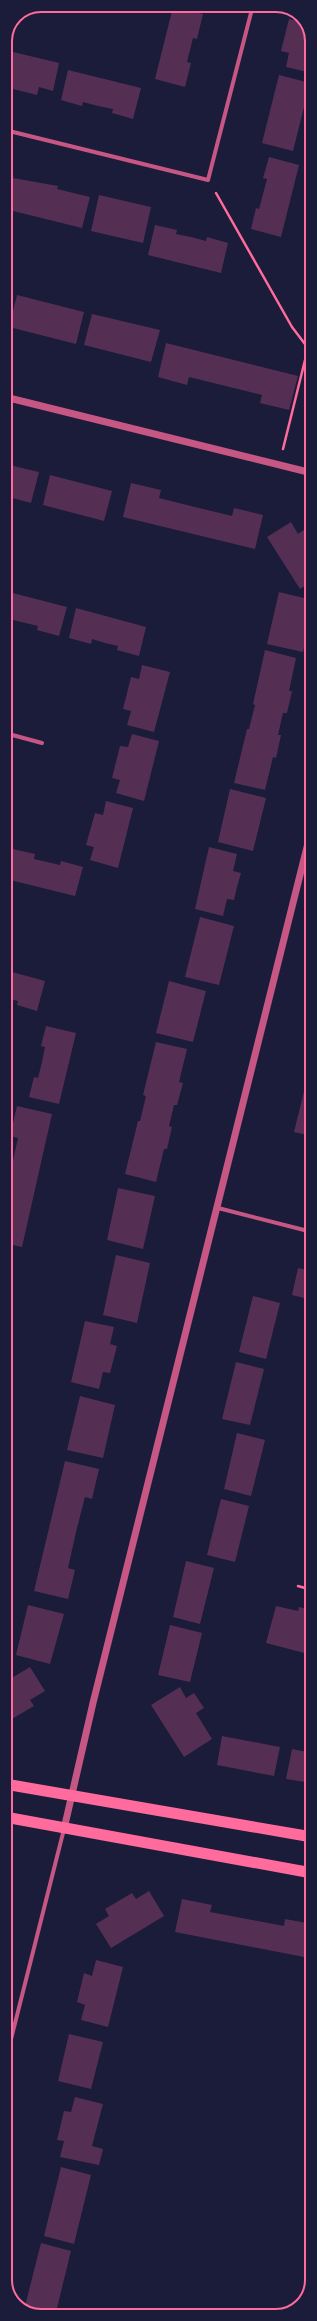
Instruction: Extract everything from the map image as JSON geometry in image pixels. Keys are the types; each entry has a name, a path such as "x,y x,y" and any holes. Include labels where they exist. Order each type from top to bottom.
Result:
{"highway":[{"path":"12,1785 72,1797 305,1836"},
{"path":"12,1819 305,1872"}],"street":[{"path":"12,132 208,180 251,12"},
{"path":"12,399 305,471"},
{"path":"12,736 42,743"},
{"path":"12,2035 305,855"},
{"path":"218,1208 305,1230"}],"path":[{"path":"208,180 292,327 305,344"},
{"path":"279,465 305,360"},
{"path":"298,1586 305,1588"}],"building":[{"path":"172,12 194,12 203,14 197,39 193,38 187,62 191,63 185,87 155,79"},
{"path":"289,19 298,22 305,37 305,71 286,67 289,53 281,51"},
{"path":"12,52 59,63 53,91 39,87 37,95 12,89"},
{"path":"68,70 141,88 133,119 112,113 113,109 83,102 82,106 61,100"},
{"path":"279,75 305,82 305,103 293,151 262,143"},
{"path":"269,157 299,165 281,237 251,229 256,208 259,209 267,179 263,178"},
{"path":"12,175 14,176 13,178 58,186 57,189 90,197 82,228 12,211"},
{"path":"99,195 151,207 143,243 91,231"},
{"path":"155,225 177,230 176,234 206,241 207,237 228,243 221,273 148,255"},
{"path":"17,295 84,312 76,344 12,328 12,315"},
{"path":"92,314 160,330 151,362 84,345"},
{"path":"166,343 298,376 289,410 260,403 262,395 189,377 187,385 158,377"},
{"path":"12,466 39,472 31,503 12,498"},
{"path":"50,475 112,491 104,521 43,505"},
{"path":"131,483 161,490 159,498 232,516 234,508 263,515 255,549 123,517"},
{"path":"291,522 298,534 305,529 305,586 300,589 267,537"},
{"path":"279,592 305,598 305,643 303,652 267,644"},
{"path":"12,593 67,607 59,636 37,630 38,626 13,620 12,623"},
{"path":"76,608 146,627 139,656 117,650 118,646 92,639 91,644 69,638"},
{"path":"265,650 296,658 289,691 292,691 287,713 283,713 278,735 281,735 276,758 273,757 265,790 234,783 247,729 249,729 255,705 253,704"},
{"path":"142,665 170,672 154,732 127,725 131,711 123,709 131,677 139,679"},
{"path":"132,734 159,741 144,801 116,793 120,780 112,778 120,746 128,747"},
{"path":"230,789 266,798 253,851 218,842"},
{"path":"106,801 133,808 118,868 90,860 94,847 86,845 95,813 103,815"},
{"path":"209,847 237,854 233,871 241,873 234,900 227,899 223,916 195,909"},
{"path":"13,849 35,854 34,859 60,865 61,861 83,867 75,896 12,880"},
{"path":"200,917 234,926 219,985 185,977"},
{"path":"12,972 45,981 37,1011 17,1005 18,1001 12,1000"},
{"path":"169,981 206,991 193,1042 156,1033"},
{"path":"46,1026 76,1033 59,1104 29,1097 34,1077 38,1078 42,1062 45,1047 41,1046"},
{"path":"156,1042 187,1049 179,1082 183,1083 177,1105 174,1105 169,1126 172,1127 167,1149 164,1149 156,1182 125,1174 138,1121 140,1121 146,1096 143,1095"},
{"path":"305,1087 305,1134 294,1132"},
{"path":"17,1106 52,1114 22,1247 12,1245 12,1165 18,1138 12,1136 12,1127"},
{"path":"118,1188 155,1196 143,1249 107,1240"},
{"path":"116,1255 150,1263 137,1323 103,1315"},
{"path":"298,1268 305,1270 305,1298 292,1295"},
{"path":"253,1296 280,1303 266,1359 239,1352"},
{"path":"85,1321 114,1327 110,1344 117,1346 110,1373 103,1372 99,1389 71,1382"},
{"path":"236,1362 264,1369 250,1425 222,1419"},
{"path":"80,1396 115,1405 103,1458 67,1450"},
{"path":"237,1433 265,1440 251,1496 224,1489"},
{"path":"65,1461 99,1469 92,1499 85,1497 76,1532 68,1568 75,1570 68,1599 34,1591"},
{"path":"221,1499 249,1506 235,1562 207,1555"},
{"path":"186,1561 214,1568 200,1624 173,1617"},
{"path":"28,1605 64,1614 50,1664 16,1655"},
{"path":"276,1606 298,1611 299,1607 305,1608 305,1653 266,1643"},
{"path":"170,1625 202,1633 190,1682 158,1675"},
{"path":"30,1667 45,1691 30,1700 34,1706 12,1719 12,1678"},
{"path":"180,1687 186,1698 194,1693 204,1708 196,1713 212,1739 184,1757 151,1705"},
{"path":"222,1736 280,1747 274,1776 217,1765"},
{"path":"292,1749 305,1752 305,1782 286,1779"},
{"path":"149,1891 164,1916 111,1948 96,1924 109,1916 105,1909 132,1893 136,1899"},
{"path":"182,1899 212,1905 210,1912 284,1926 285,1919 305,1923 305,1957 175,1932"},
{"path":"96,1960 123,1967 108,2027 81,2020 85,2005 77,2002 84,1973 92,1976"},
{"path":"69,2034 103,2042 91,2089 58,2081"},
{"path":"75,2097 103,2104 92,2146 103,2149 99,2165 60,2157 64,2141 57,2140 64,2111 71,2112"},
{"path":"61,2167 91,2175 74,2244 44,2236"},
{"path":"41,2243 71,2251 57,2309 39,2309 25,2304"}]}
